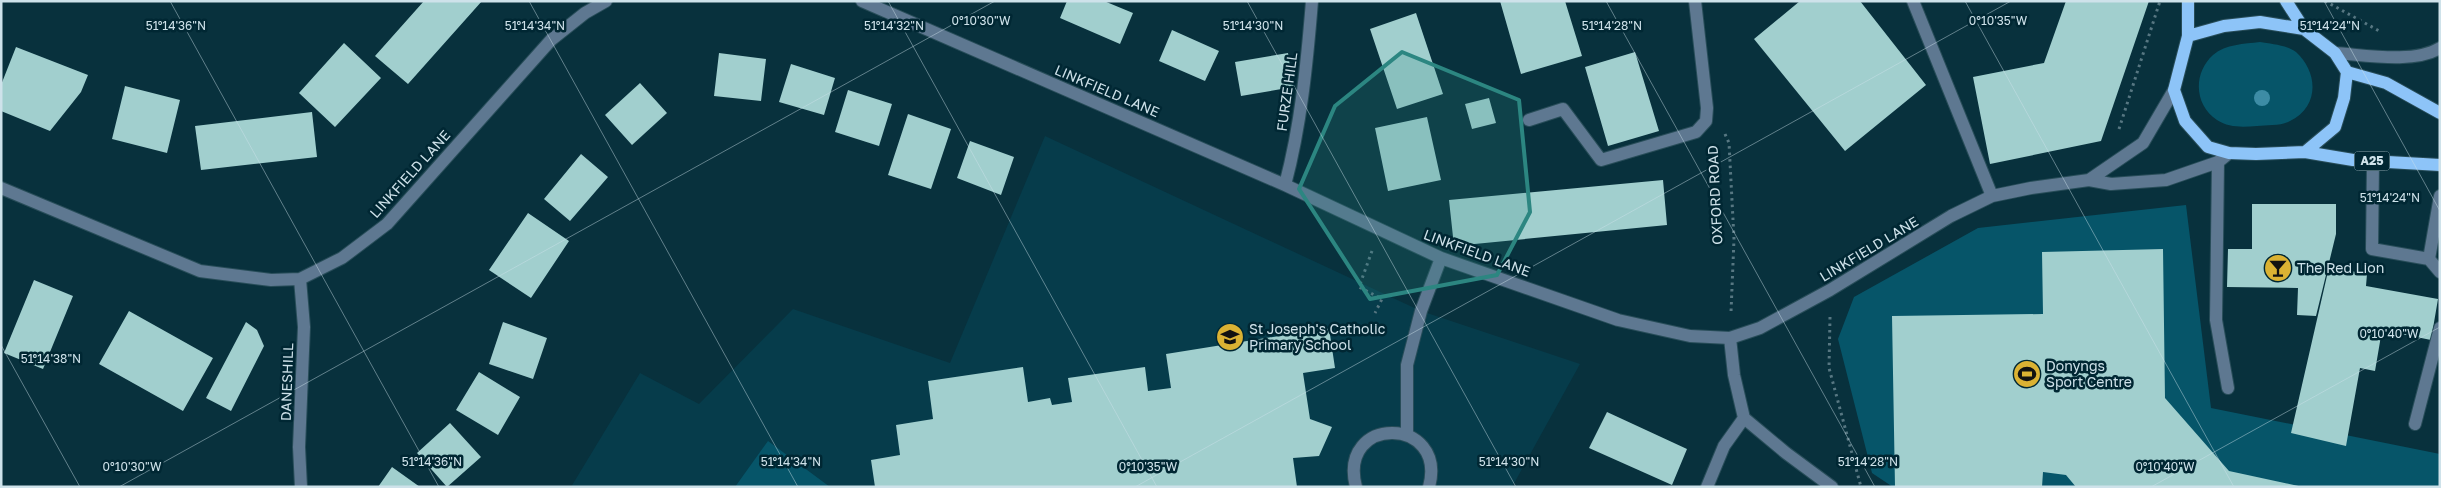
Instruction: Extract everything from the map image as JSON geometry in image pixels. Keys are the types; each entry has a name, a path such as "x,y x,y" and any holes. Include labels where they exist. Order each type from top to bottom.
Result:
{"main road":[{"path":"2174,90 2188,36 2188,1"},
{"path":"2286,1 2304,29 2335,53 2348,72 2386,82 2440,113"},
{"path":"2188,36 2224,26 2260,22 2304,29"},
{"path":"2306,152 2335,127 2344,98 2348,72"},
{"name":"A25","path":"2174,90 2185,121 2208,147 2229,153 2280,154 2306,152 2353,160 2440,165"}],"street":[{"name":"LINKFIELD LANE","path":"1,188 200,271 271,280 300,279 342,258 387,224 551,40 585,13 606,1"},
{"name":"LINKFIELD LANE","path":"862,1 1285,185 1441,258 1618,320 1690,336 1730,338 1760,328 1830,290 1951,216 1992,196 2031,188 2089,180 2111,184 2166,180 2218,162 2229,153"},
{"name":"FURZE HILL","path":"1285,185 1295,148 1308,57 1312,1"},
{"path":"1529,120 1563,109 1601,160 1696,132 1706,121 1695,1"},
{"path":"1913,1 1992,196"},
{"path":"2335,53 2408,57 2434,52 2440,48"},
{"name":"LINKFIELD LANE","path":"2089,180 2143,143 2174,90"},
{"path":"2373,161 2372,249 2429,259 2440,272"},
{"path":"2218,162 2216,320 2228,388"},
{"path":"2429,259 2440,196"},
{"path":"1407,435 1407,365 1421,311 1441,258"},
{"name":"DANESHILL","path":"300,279 304,327 300,447 301,487"},
{"path":"2415,424 2440,328"},
{"path":"1730,338 1734,375 1744,418 1786,453 1832,487"},
{"path":"1707,487 1724,446 1744,418"},
{"path":"1356,487 1353,474 1354,460 1360,448 1370,439 1381,434 1394,432 1407,435 1418,442 1426,452 1431,464 1431,476 1428,487"}],"path":[{"path":"2119,131 2160,1"},
{"path":"2325,1 2382,32"},
{"name":"OXFORD ROAD","path":"1706,121 1726,135 1729,143 1734,239 1730,338"},
{"path":"1375,313 1382,299 1359,287 1379,230"},
{"path":"1830,290 1829,368 1861,487"}],"highlighted area":[{"path":"1402,52 1519,100 1530,212 1497,275 1370,299 1299,189 1335,106"}],"shaded area":[{"path":"2260,42 2288,48 2296,52 2303,60 2309,69 2312,79 2311,98 2307,107 2300,115 2282,124 2241,127 2222,123 2209,114 2200,98 2199,80 2206,62 2218,51 2235,45"},
{"name":"St Joseph's Catholic Primary School","path":"1045,136 1421,311 1580,364 1512,487 571,487 640,373 699,404 793,309 950,363"},
{"name":"Donyngs Sport Centre","path":"2186,205 2211,408 2440,454 2440,487 1893,487 1872,473 1838,339 1854,297 1978,228"},
{"path":"768,441 830,487 735,487"}],"building":[{"path":"424,1 482,1 408,84 375,56"},
{"path":"1067,1 1104,1 1133,13 1120,44 1060,18"},
{"path":"1500,1 1565,1 1582,56 1521,74"},
{"path":"1800,1 1860,1 1926,85 1845,151 1754,39"},
{"path":"2066,1 2149,1 2101,141 1990,164 1973,77 2044,63"},
{"path":"1416,13 1443,94 1397,109 1370,29"},
{"path":"1172,30 1219,51 1205,81 1159,61"},
{"path":"344,43 381,78 335,127 299,93"},
{"path":"16,47 88,75 81,92 50,131 1,111 1,85"},
{"path":"1635,52 1659,131 1608,146 1585,67"},
{"path":"719,53 766,59 761,101 714,96"},
{"path":"1288,53 1293,87 1241,96 1235,62"},
{"path":"791,64 835,78 824,115 779,102"},
{"path":"640,83 667,113 632,145 605,115"},
{"path":"125,86 180,100 167,153 112,139"},
{"path":"848,90 892,104 879,146 835,132"},
{"path":"1489,98 1496,123 1472,129 1465,104"},
{"path":"312,112 317,157 201,170 195,126"},
{"path":"908,114 951,129 931,189 888,175"},
{"path":"1427,117 1441,180 1388,191 1375,128"},
{"path":"970,141 1014,157 1001,195 957,178"},
{"path":"581,154 608,177 570,221 544,199"},
{"path":"1663,180 1667,225 1454,246 1449,200"},
{"name":"The Red Lion","path":"2252,204 2336,204 2336,234 2316,316 2297,315 2298,288 2227,287 2228,249 2252,249"},
{"path":"528,213 569,241 531,298 489,270"},
{"path":"2163,249 2165,398 2229,471 2303,487 2076,487 2066,475 2043,472 2042,487 1895,487 1892,316 2043,314 2042,252"},
{"path":"2329,267 2367,274 2366,286 2438,299 2431,340 2382,330 2375,371 2360,368 2346,446 2291,433"},
{"path":"34,280 73,296 43,369 4,353"},
{"path":"129,311 213,358 183,411 99,364"},
{"path":"246,322 257,330 264,346 231,411 206,398"},
{"path":"503,322 547,338 533,379 489,364"},
{"path":"1329,328 1335,368 1303,373 1310,419 1332,427 1319,456 1293,458 1297,487 875,487 871,460 900,455 896,425 933,419 928,381 1023,367 1028,402 1050,398 1052,405 1072,402 1068,378 1145,367 1148,391 1171,388 1166,354"},
{"path":"479,372 520,397 498,435 456,410"},
{"path":"1607,412 1687,449 1672,485 1589,448"},
{"path":"450,423 481,457 447,487 417,453"},
{"path":"392,467 420,487 378,487"}],"place":[{"name":"The Red Lion","path":"2278,268"},
{"name":"St Joseph's Catholic Primary School","path":"1230,337"},
{"name":"Donyngs Sport Centre","path":"2027,374"}]}
